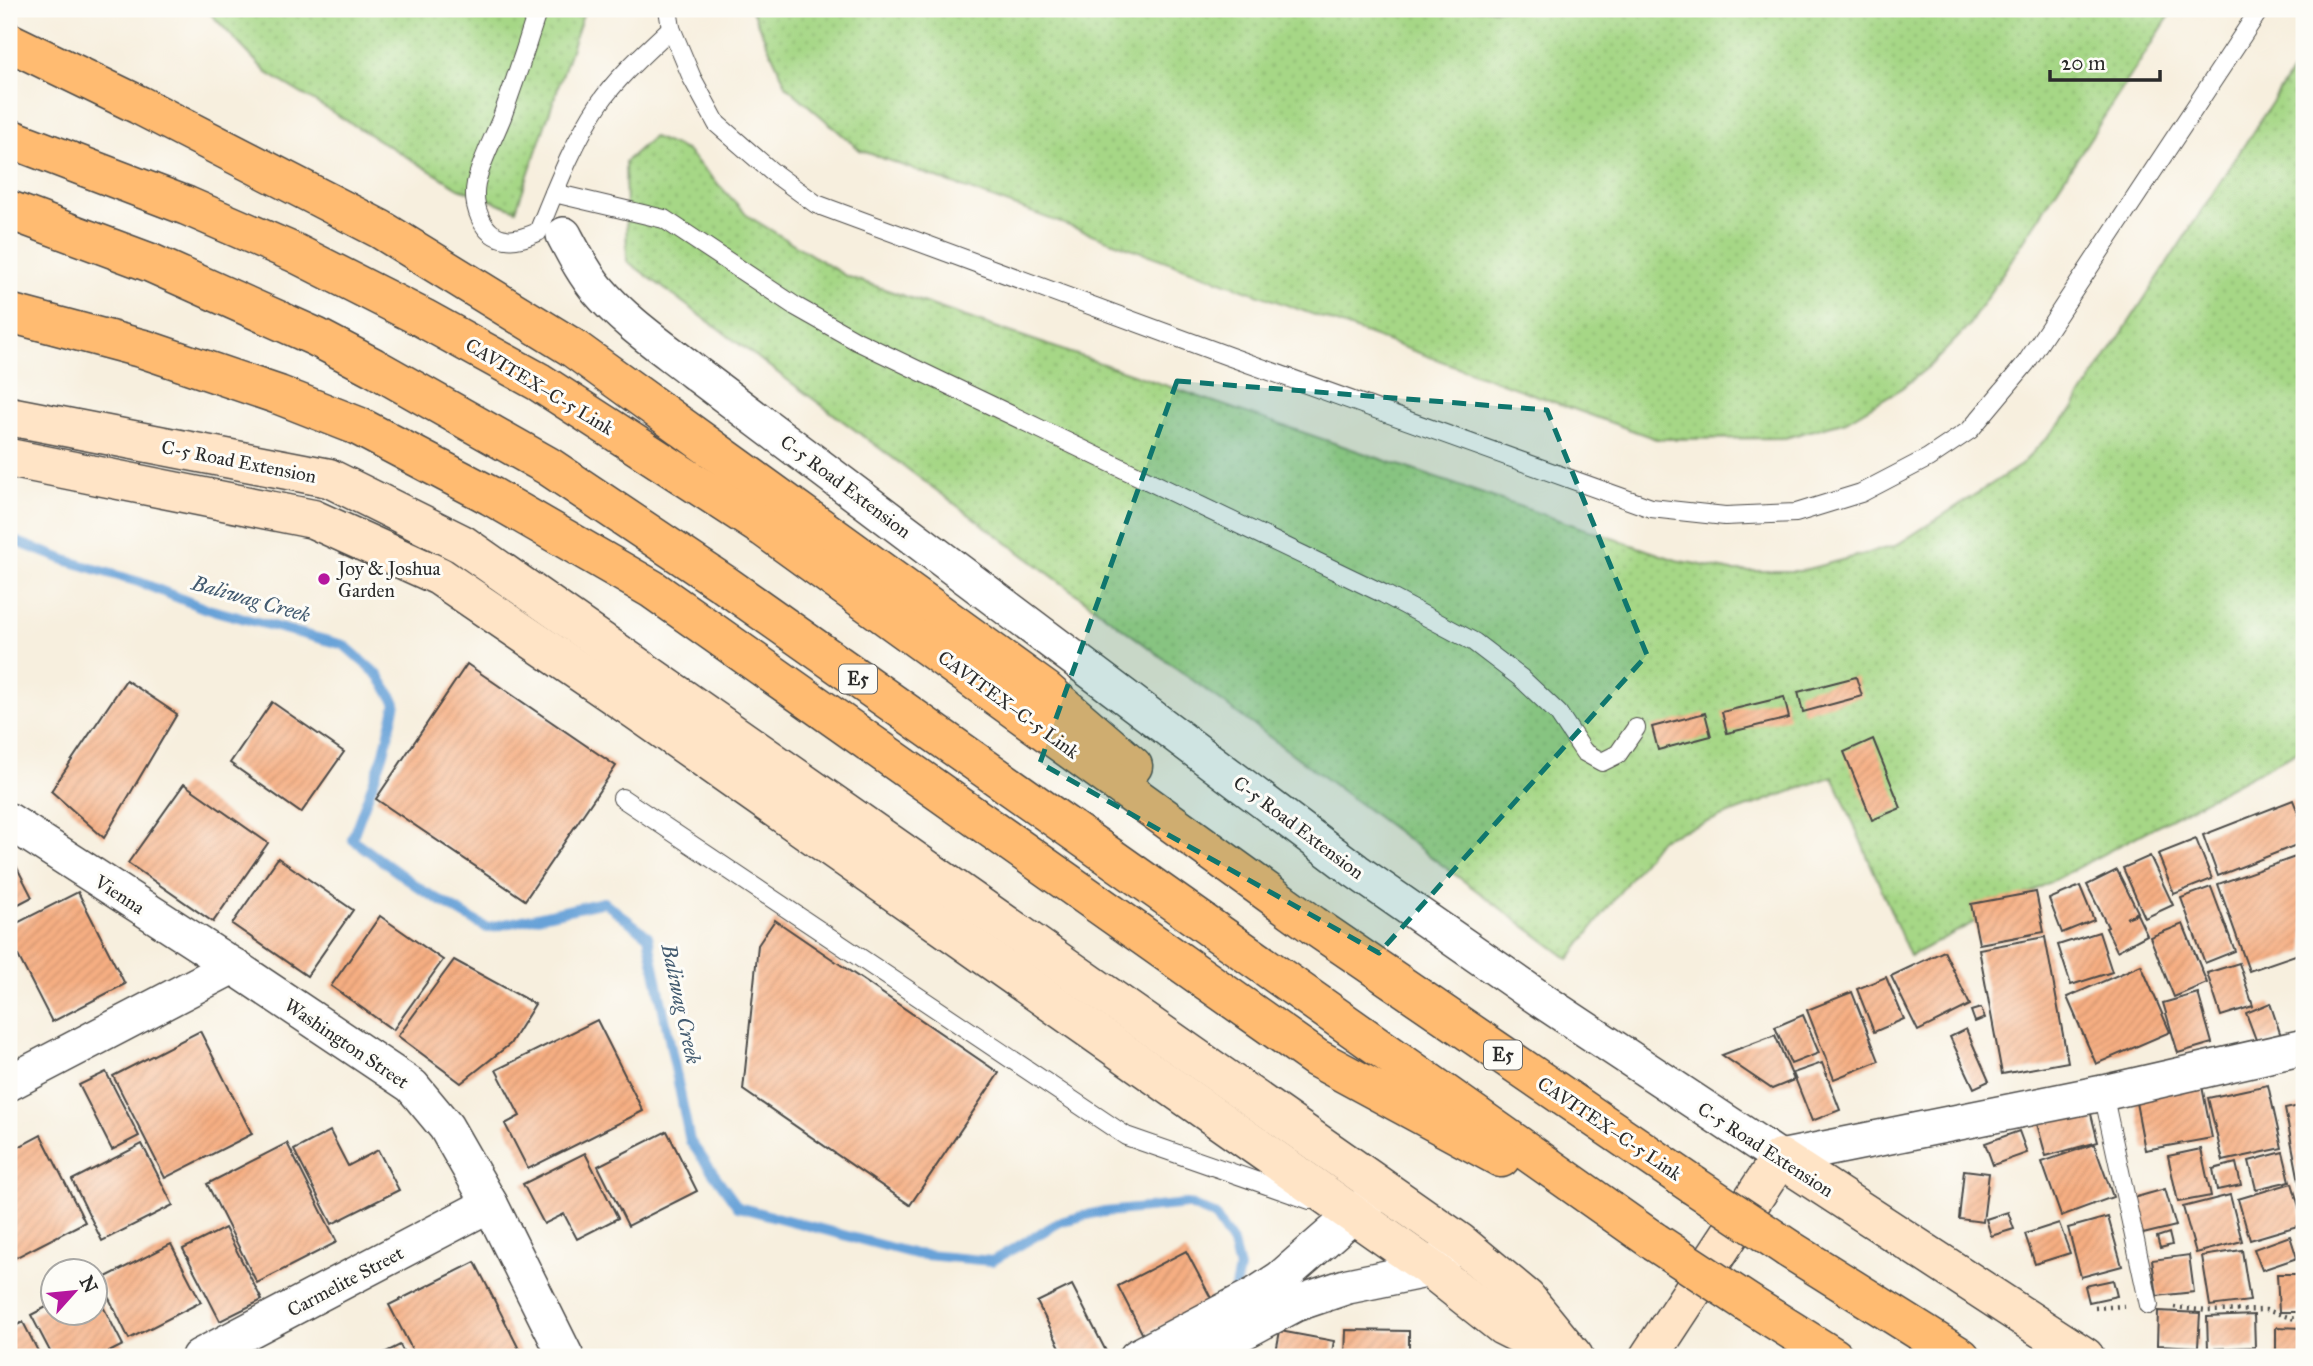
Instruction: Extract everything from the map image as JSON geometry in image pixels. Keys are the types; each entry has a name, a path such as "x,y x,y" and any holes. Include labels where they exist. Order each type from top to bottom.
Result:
{"highway":[{"path":"9,42 139,105 380,229 573,348 1045,690 1313,925"},
{"name":"CAVITEX–C-5 Link","path":"9,138 187,206 295,253 423,317 539,382 764,528 1313,925 1693,1185 1961,1357"},
{"name":"E5","path":"9,210 152,263 316,337 548,466 724,584 1655,1241 1834,1357"},
{"path":"9,313 144,349 279,395 358,426 491,496 652,589 1315,1058 1655,1241"}],"main road":[{"name":"C-5 Road Extension","path":"9,416 328,478 462,544 1459,1242 1526,1298 1574,1357"},
{"path":"9,458 313,519 439,576 637,711 1432,1269 1503,1326 1564,1357"},
{"path":"1649,1357 1780,1158"},
{"name":"C-5 Road Extension","path":"1780,1158 2085,1357"}],"street":[{"name":"C-5 Road Extension","path":"564,235 581,267 598,290 631,322 694,372 1356,871 1545,1003 1780,1158"},
{"name":"Vienna","path":"9,821 233,966"},
{"path":"9,1083 233,966"},
{"name":"Washington Street","path":"233,966 412,1086 446,1127 490,1204 566,1357"},
{"path":"1780,1158 2103,1093 2304,1046"},
{"path":"1263,1306 1280,1279 1384,1188"},
{"name":"Carmelite Street","path":"199,1357 490,1204"},
{"path":"1137,1357 1191,1345 1263,1306 1295,1304 1348,1286 1432,1269 1459,1242"}],"lane":[{"path":"538,9 516,81 476,184 476,209 484,225 496,236 507,239 538,232 573,149 600,103 626,71 671,28"},
{"path":"668,9 671,28 692,78 717,124 771,171 816,204 1651,508 1725,516 1796,513 1861,493 1928,458 1970,430 2026,363 2259,9"},
{"path":"554,193 664,219 795,306 857,341 1384,594 1474,642 1521,678 1549,704 1584,752 1602,762 1618,754 1636,728"},
{"path":"622,798 1126,1136 1352,1214"},
{"path":"2103,1093 2149,1305"}],"path":[{"path":"2095,1308 2149,1305 2207,1311 2266,1310 2304,1322"}],"highlighted area":[{"path":"1177,381 1547,410 1647,655 1379,953 1040,763"}],"green space":[{"path":"206,9 585,9 516,210 459,188 267,73"},
{"path":"751,9 2174,9 1967,328 1932,364 1902,388 1846,421 1785,438 1656,439 860,150 787,87"},
{"path":"2304,53 2304,748 1910,956 1833,776 1660,839 1569,959 627,261 625,162 653,137 686,150 748,216 846,276 1676,560 1732,571 1800,571 1895,546 2021,465 2070,413"}],"building":[{"path":"467,664 616,766 525,900 376,799"},
{"path":"1856,677 1862,696 1803,712 1798,692"},
{"path":"126,680 177,714 104,838 51,791"},
{"path":"1784,697 1789,718 1727,733 1722,712"},
{"path":"272,702 344,752 301,813 230,763"},
{"path":"1705,713 1711,736 1658,750 1652,727"},
{"path":"1873,739 1901,808 1872,820 1844,752"},
{"path":"184,784 268,843 213,922 128,863"},
{"path":"2293,800 2304,828 2304,842 2218,876 2203,835"},
{"path":"2196,839 2212,879 2174,894 2158,854"},
{"path":"9,852 32,897 9,909"},
{"path":"2304,854 2304,952 2249,971 2218,884"},
{"path":"2150,856 2173,905 2145,918 2123,868"},
{"path":"278,858 353,910 307,976 232,924"},
{"path":"2117,870 2138,912 2126,918 2137,914 2147,935 2117,951 2087,885"},
{"path":"2080,886 2094,920 2062,933 2049,899"},
{"path":"2211,887 2235,951 2205,963 2181,898"},
{"path":"78,892 125,984 52,1022 9,938 9,927"},
{"path":"2036,892 2044,932 1979,944 1971,904"},
{"path":"380,916 443,960 393,1030 331,986"},
{"path":"775,920 999,1073 910,1205 743,1090 758,945"},
{"path":"2183,924 2207,983 2174,997 2150,937"},
{"path":"2099,932 2112,972 2071,985 2058,945"},
{"path":"2045,937 2068,1062 2002,1074 1979,949"},
{"path":"1944,951 1970,1005 1918,1031 1891,976"},
{"path":"454,960 535,1004 510,1044 461,1083 398,1036"},
{"path":"2239,963 2253,1006 2221,1016 2207,973"},
{"path":"2141,965 2170,1032 2096,1064 2067,997"},
{"path":"1886,977 1904,1019 1874,1032 1857,989"},
{"path":"1852,992 1879,1061 1834,1079 1807,1010"},
{"path":"2198,993 2212,1043 2178,1053 2163,1003"},
{"path":"2270,1003 2281,1036 2258,1045 2246,1013"},
{"path":"1981,1008 1985,1018 1975,1022 1971,1011"},
{"path":"1803,1015 1819,1053 1791,1064 1775,1027"},
{"path":"597,1020 643,1111 528,1169 505,1124 520,1116 496,1070"},
{"path":"1966,1029 1989,1081 1974,1088 1950,1037"},
{"path":"200,1031 252,1134 165,1178 113,1076"},
{"path":"1775,1035 1794,1080 1772,1089 1722,1055"},
{"path":"1822,1063 1840,1110 1812,1121 1793,1073"},
{"path":"106,1072 139,1136 112,1150 79,1085"},
{"path":"2268,1085 2282,1148 2223,1161 2208,1098"},
{"path":"2202,1086 2212,1138 2145,1150 2135,1097"},
{"path":"2304,1105 2304,1202 2303,1202 2285,1109"},
{"path":"2090,1110 2098,1142 2046,1156 2037,1124"},
{"path":"330,1131 348,1166 378,1150 399,1190 332,1224 294,1150"},
{"path":"667,1131 697,1191 628,1226 598,1166"},
{"path":"2019,1131 2027,1153 1993,1165 1985,1143"},
{"path":"41,1135 85,1222 15,1258 9,1246 9,1152"},
{"path":"287,1143 337,1242 257,1283 207,1184"},
{"path":"142,1144 173,1205 102,1241 72,1180"},
{"path":"2094,1144 2113,1197 2061,1216 2042,1162"},
{"path":"2201,1149 2211,1196 2178,1202 2168,1156"},
{"path":"2283,1152 2290,1181 2256,1189 2249,1161"},
{"path":"585,1153 618,1218 577,1239 564,1214 544,1224 523,1184"},
{"path":"2236,1163 2241,1185 2217,1190 2213,1169"},
{"path":"1964,1170 1989,1173 1983,1222 1959,1219"},
{"path":"2292,1183 2304,1224 2250,1240 2238,1199"},
{"path":"2165,1189 2176,1226 2143,1234 2133,1198"},
{"path":"2230,1195 2242,1241 2196,1253 2183,1207"},
{"path":"2008,1212 2014,1229 1991,1236 1986,1219"},
{"path":"2108,1217 2122,1266 2081,1277 2068,1228"},
{"path":"2059,1223 2070,1253 2035,1264 2025,1234"},
{"path":"225,1228 262,1300 220,1321 183,1249"},
{"path":"2169,1233 2172,1245 2160,1248 2157,1237"},
{"path":"2290,1236 2297,1258 2262,1270 2254,1249"},
{"path":"171,1244 201,1302 129,1339 108,1296 108,1276"},
{"path":"2242,1250 2250,1301 2210,1306 2202,1256"},
{"path":"1186,1251 1212,1300 1143,1335 1118,1286"},
{"path":"2189,1255 2194,1292 2157,1296 2152,1260"},
{"path":"475,1262 523,1357 416,1357 389,1305"},
{"path":"2277,1274 2299,1274 2300,1312 2279,1312"},
{"path":"2113,1280 2117,1296 2089,1302 2085,1286"},
{"path":"1072,1285 1109,1357 1065,1357 1037,1302"},
{"path":"38,1311 38,1328 108,1328 108,1316 123,1345 99,1357 53,1357 31,1315"},
{"path":"2158,1311 2200,1313 2198,1347 2157,1345"},
{"path":"2254,1315 2255,1347 2208,1349 2207,1317"},
{"path":"23,1322 41,1357 9,1357 9,1329"},
{"path":"2276,1327 2304,1328 2304,1357 2276,1357"},
{"path":"1346,1330 1409,1331 1409,1357 1345,1357"},
{"path":"1280,1331 1334,1341 1331,1357 1275,1357"},
{"path":"400,1345 406,1357 376,1357"}],"waterway":[{"name":"Baliwag Creek","path":"9,539 68,561 139,582 204,608 344,645 378,675 396,703 384,753 352,839 422,890 487,928 604,902 648,936 690,1141 738,1207 915,1254 992,1261 1060,1222 1095,1213 1187,1204 1214,1215 1233,1244 1239,1269 1233,1297"}],"place":[{"name":"Joy & Joshua Garden","path":"324,579"}]}
